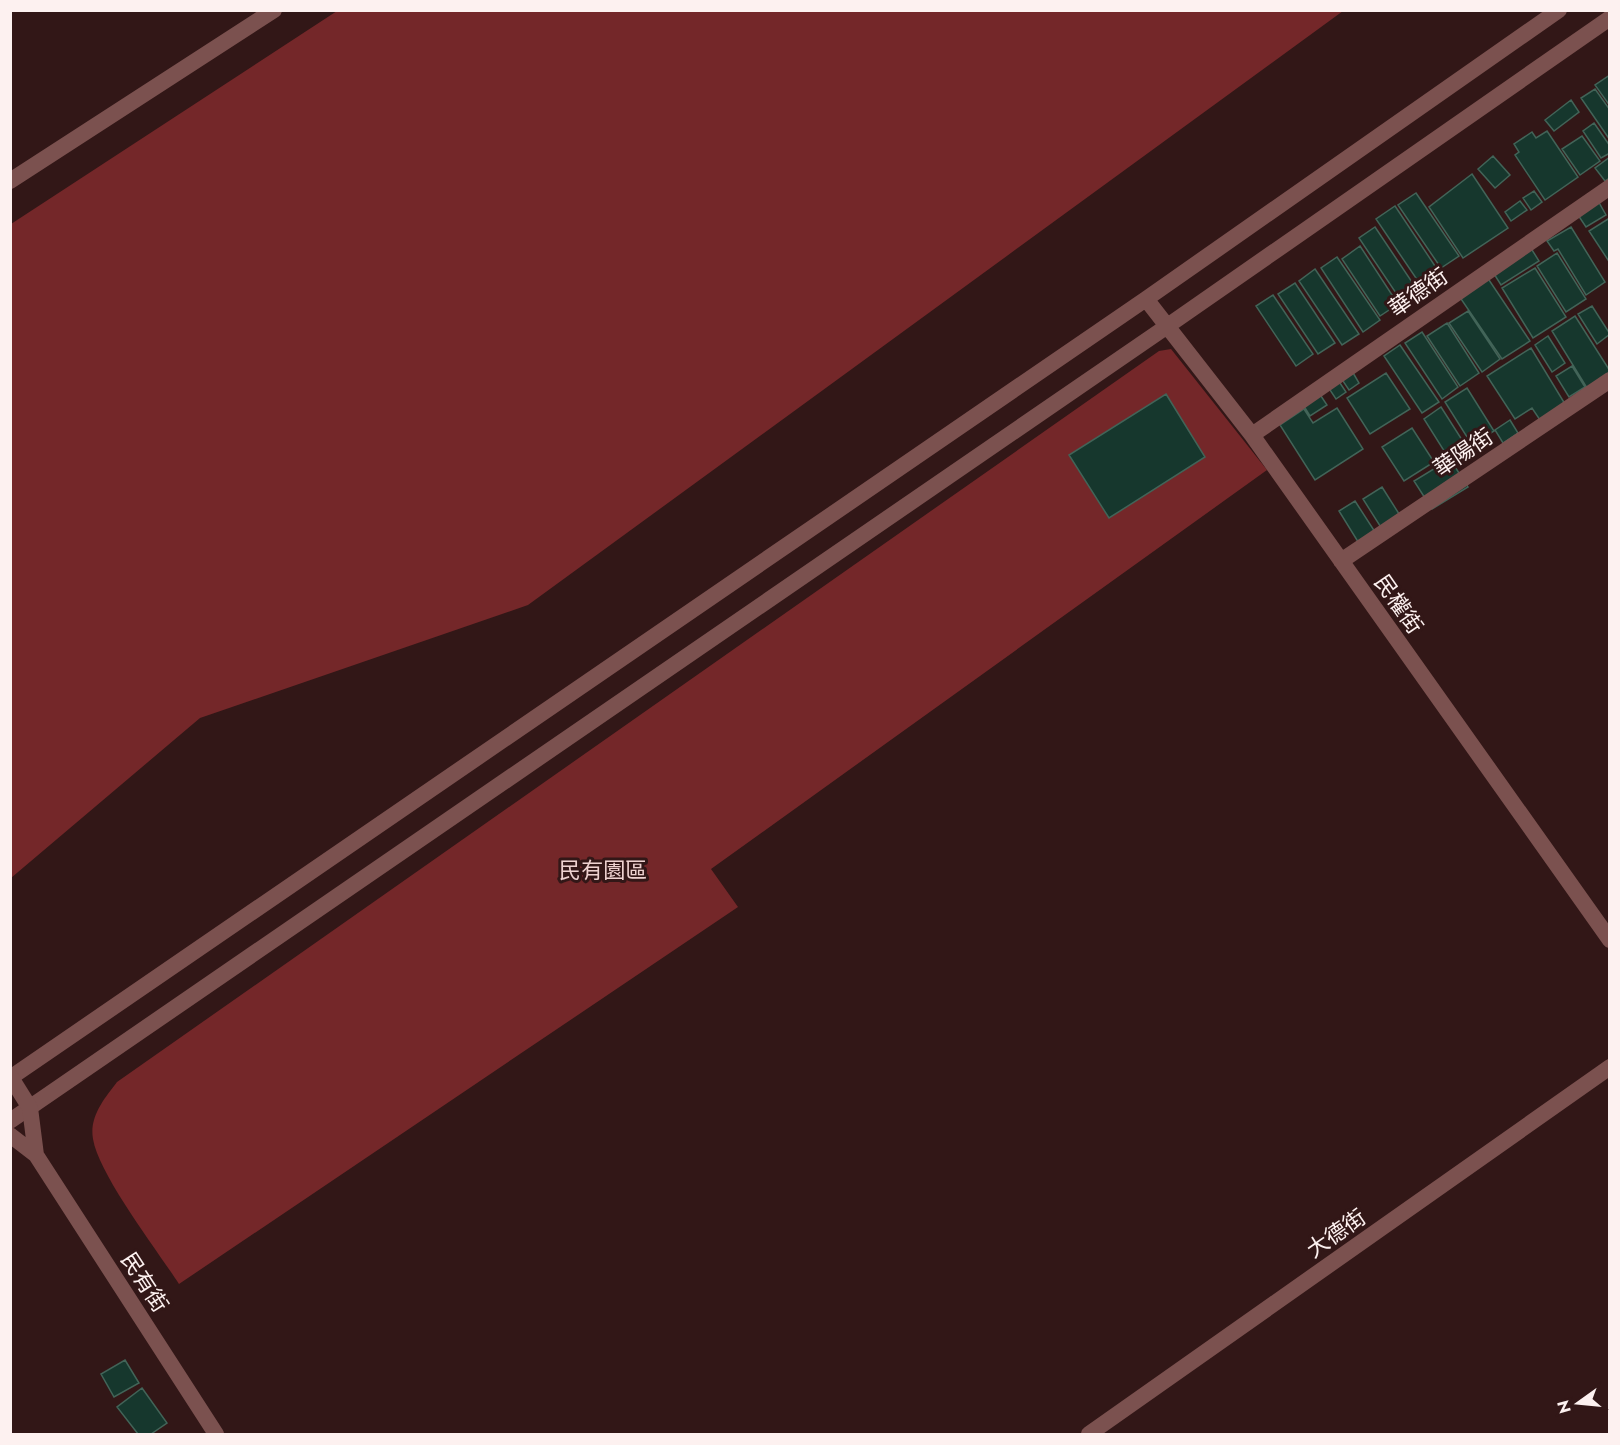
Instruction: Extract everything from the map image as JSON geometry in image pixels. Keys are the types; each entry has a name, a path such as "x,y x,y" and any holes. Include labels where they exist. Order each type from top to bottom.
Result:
{"street":[{"path":"11,1077 1146,298 1559,10"},
{"path":"10,181 266,13"},
{"path":"10,1121 1166,327 1610,18"},
{"name":"華德街","path":"1252,435 1610,187"},
{"name":"民權街","path":"1146,298 1166,327 1252,435 1610,940"},
{"name":"華陽街","path":"1341,561 1610,380"},
{"name":"大德街","path":"1089,1434 1610,1067"},
{"name":"民有街","path":"11,1077 30,1108 36,1155"},
{"name":"民有街","path":"10,1135 36,1155 216,1434"}],"green space":[{"path":"337,11 1343,11 528,605 200,718 11,878 11,224"},
{"name":"民有園區","path":"1171,349 1267,470 711,869 738,907 179,1284 117,1192 93,1139 93,1123 96,1115 117,1082 1159,351"}],"building":[{"path":"1610,75 1610,106 1595,85"},
{"path":"1595,89 1610,110 1610,140 1581,98"},
{"path":"1571,100 1579,112 1554,131 1545,120"},
{"path":"1594,123 1610,146 1610,153 1601,158 1583,131"},
{"path":"1547,131 1578,177 1545,200 1515,155 1519,152 1514,144 1532,132 1536,138"},
{"path":"1582,136 1600,161 1580,175 1562,149"},
{"path":"1493,156 1510,175 1495,188 1478,169"},
{"path":"1610,157 1610,178 1605,181 1595,168"},
{"path":"1472,174 1508,228 1463,258 1429,207"},
{"path":"1534,191 1542,202 1531,210 1523,198"},
{"path":"1416,193 1459,256 1441,268 1398,205"},
{"path":"1597,199 1606,215 1586,227 1576,212"},
{"path":"1520,201 1527,210 1511,221 1505,212"},
{"path":"1395,206 1439,272 1420,284 1376,219"},
{"path":"1608,219 1610,221 1610,263 1589,231"},
{"path":"1375,227 1418,291 1402,302 1359,238"},
{"path":"1571,227 1605,282 1586,295 1558,249 1554,251 1547,241"},
{"path":"1527,242 1539,261 1501,285 1489,266"},
{"path":"1360,246 1398,304 1380,316 1342,259"},
{"path":"1557,253 1586,299 1566,312 1537,266"},
{"path":"1337,257 1380,320 1363,332 1321,268"},
{"path":"1535,268 1566,317 1533,338 1502,288"},
{"path":"1315,269 1359,334 1342,345 1299,281"},
{"path":"1487,277 1530,341 1502,359 1459,296"},
{"path":"1295,283 1335,343 1318,354 1278,294"},
{"path":"1273,295 1313,354 1296,366 1256,306"},
{"path":"1592,306 1610,334 1597,344 1578,314"},
{"path":"1468,311 1500,359 1482,372 1449,323"},
{"path":"1575,316 1610,371 1610,374 1587,388 1552,331"},
{"path":"1447,323 1479,373 1460,386 1427,336"},
{"path":"1422,332 1458,387 1442,399 1405,343"},
{"path":"1548,336 1565,363 1552,372 1535,345"},
{"path":"1400,345 1439,402 1422,413 1384,356"},
{"path":"1531,348 1565,404 1540,420 1532,408 1515,419 1487,376"},
{"path":"1572,366 1585,387 1569,397 1556,376"},
{"path":"1352,371 1359,383 1349,390 1341,378"},
{"path":"1386,373 1410,409 1370,434 1347,398"},
{"path":"1338,380 1346,392 1336,399 1328,387"},
{"path":"1467,388 1494,431 1472,445 1445,402"},
{"path":"1319,393 1327,405 1310,416 1302,403"},
{"path":"1166,394 1205,457 1109,518 1069,455"},
{"path":"1441,407 1464,443 1446,454 1424,419"},
{"path":"1337,408 1363,449 1315,480 1280,425 1304,409 1313,423"},
{"path":"1510,420 1518,433 1503,443 1495,430"},
{"path":"1412,428 1434,462 1404,481 1382,447"},
{"path":"1450,459 1468,487 1432,509 1414,481"},
{"path":"1382,487 1401,517 1382,529 1363,499"},
{"path":"1355,501 1377,535 1360,545 1339,511"},
{"path":"125,1360 139,1383 114,1397 101,1374"},
{"path":"142,1388 167,1423 151,1434 138,1434 117,1407"}]}
